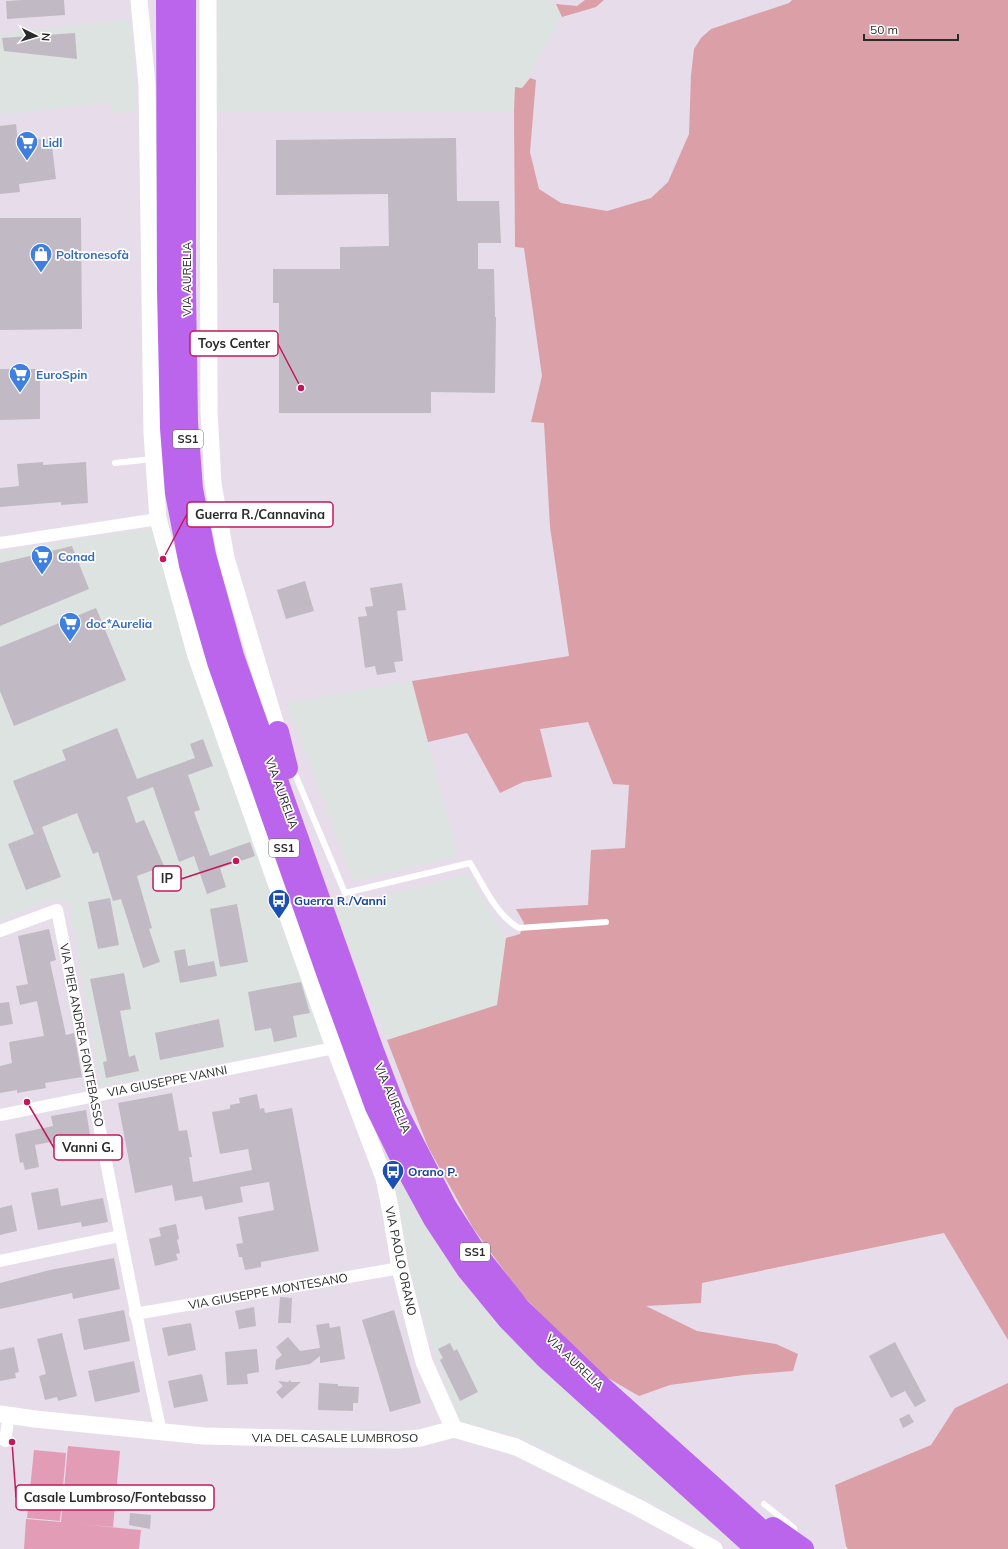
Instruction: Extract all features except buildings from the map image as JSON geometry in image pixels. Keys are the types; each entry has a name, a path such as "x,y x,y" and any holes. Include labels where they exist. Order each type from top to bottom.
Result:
{"highway":[{"name":"VIA AURELIA","path":"167,0 168,290 171,428 176,493 190,565 218,662 376,1107 404,1164 434,1219 467,1269 508,1319 545,1357 757,1549"},
{"name":"VIA AURELIA","path":"185,0 187,399 192,489 205,555 233,656 373,1051 394,1106 446,1207 475,1252 520,1309 598,1384 720,1493 794,1548"},
{"path":"278,732 302,826 306,860"}],"street":[{"path":"139,0 147,85 153,459 158,519 196,656 334,1048"},
{"name":"VIA AURELIA","path":"208,0 209,411 214,484 226,558 278,732"},
{"path":"0,543 158,519"},
{"name":"VIA PIER ANDREA FONTEBASSO","path":"0,931 57,910 135,1314 161,1432"},
{"name":"VIA GIUSEPPE VANNI","path":"0,1115 334,1048"},
{"name":"VIA PAOLO ORANO","path":"334,1048 384,1178 392,1213 400,1268 424,1362 454,1429"},
{"path":"0,1261 120,1236"},
{"name":"VIA GIUSEPPE MONTESANO","path":"135,1314 400,1268"},
{"path":"4,1414 5,1441"},
{"name":"VIA DEL CASALE LUMBROSO","path":"4,1414 161,1432 233,1437 398,1440 420,1438 454,1429"},
{"path":"454,1429 504,1443 531,1454 643,1510 714,1549"}],"lane":[{"path":"115,463 153,459"},
{"path":"278,732 345,893 470,863 501,914 509,922 520,928 606,922"},
{"path":"764,1504 794,1528 794,1548"}],"shaded area":[{"path":"217,0 548,0 556,4 562,17 522,88 515,87 514,111 216,112"},
{"path":"585,0 604,0 596,7 562,17 556,4 577,6"},
{"path":"792,0 1008,0 1008,1340 944,1233 702,1283 701,1303 646,1306 697,1331 776,1344 798,1354 793,1371 744,1375 670,1385 639,1396 601,1374 521,1294 473,1228 428,1147 387,1040 497,1005 506,938 520,934 524,923 516,909 588,905 591,850 625,848 629,785 613,784 588,722 540,729 552,777 523,782 500,793 467,733 428,742 412,681 569,656 550,527 544,423 531,422 542,376 524,248 515,247 515,87 522,88 530,78 536,80 530,152 539,189 561,203 607,211 651,198 668,182 689,134 691,75 694,49 701,38 711,29 789,3"},
{"path":"130,19 137,110 113,114 111,102 0,115 0,34"},
{"path":"153,528 324,1042 101,1086 68,901 47,901 0,920 0,552"},
{"path":"412,681 458,856 353,881 287,703"},
{"path":"468,874 506,938 498,1005 387,1040 335,909 344,901 365,901"},
{"path":"392,1169 439,1245 459,1281 728,1541 517,1435 460,1422 429,1336 411,1274"},
{"path":"1008,1383 1008,1549 848,1549 846,1546 835,1485 931,1445 955,1408"},
{"path":"68,1446 120,1451 113,1527 78,1524 141,1530 139,1549 24,1549 26,1519 61,1522"},
{"path":"34,1450 66,1453 60,1521 27,1518"}],"place":[{"name":"Lidl","path":"27,162"},
{"name":"Poltronesofà","path":"41,274"},
{"name":"Toys Center","path":"301,388"},
{"name":"EuroSpin","path":"20,394"},
{"name":"Guerra R./Cannavina","path":"163,559"},
{"name":"Conad","path":"42,576"},
{"name":"doc*Aurelia","path":"70,642"},
{"name":"IP","path":"236,861"},
{"name":"Guerra R./Vanni","path":"279,920"},
{"name":"Vanni G.","path":"27,1102"},
{"name":"Orano P.","path":"393,1190"},
{"name":"Casale Lumbroso/Fontebasso","path":"12,1442"}]}
